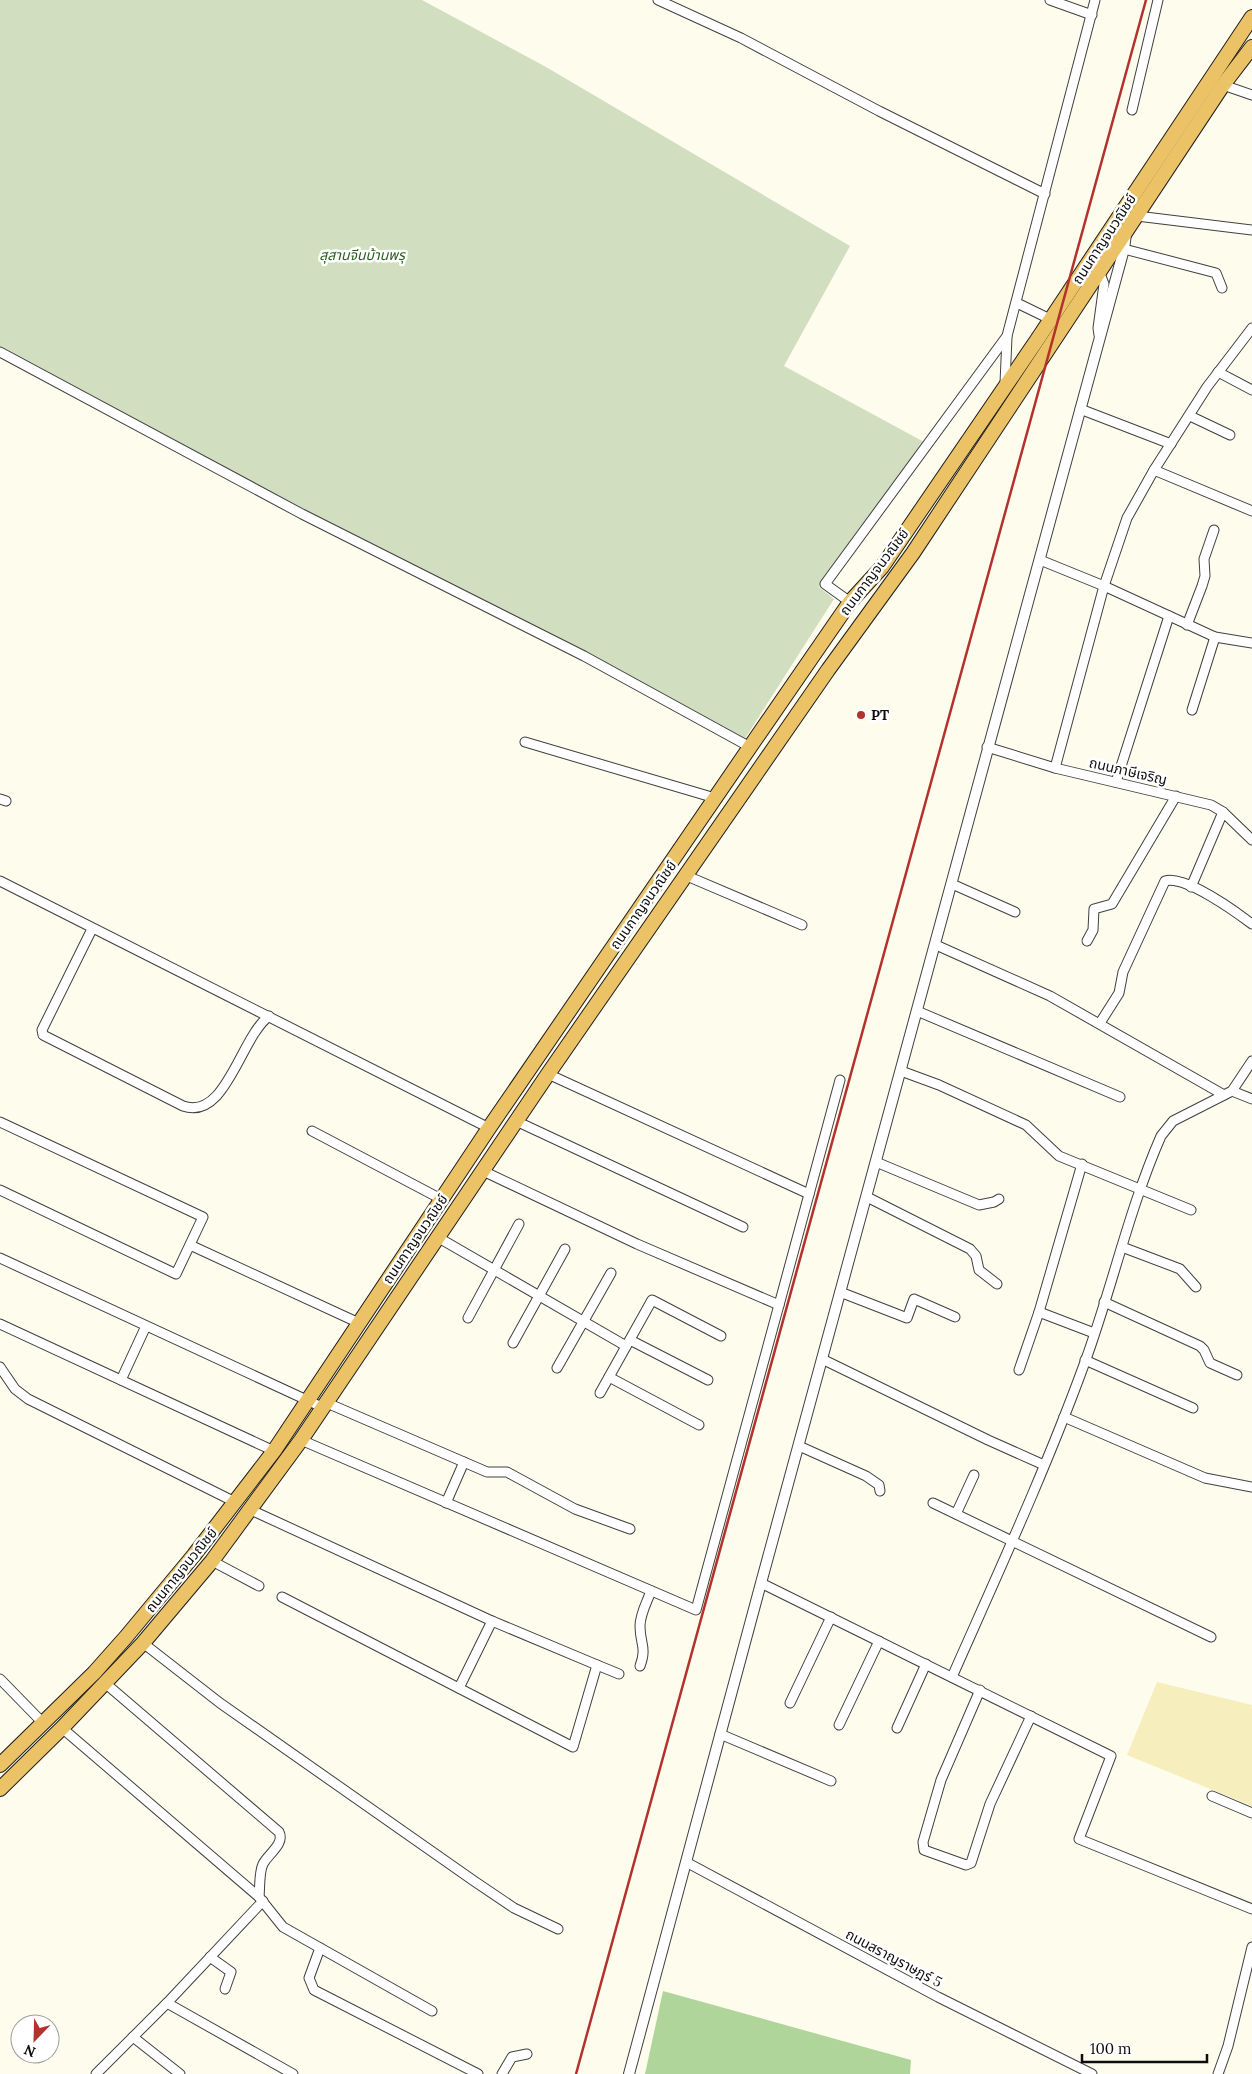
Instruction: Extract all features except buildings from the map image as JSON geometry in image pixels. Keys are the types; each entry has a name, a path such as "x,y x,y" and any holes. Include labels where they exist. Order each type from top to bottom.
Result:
{"highway":[{"name":"ถนนกาญจนวณิชย์","path":"0,1789 62,1728 143,1643 212,1561 302,1440 548,1074 828,670 913,553 1051,348 1057,322 1213,72 1252,17"},
{"name":"ถนนกาญจนวณิชย์","path":"0,1765 94,1673 126,1637 274,1451 489,1128 850,602 882,567 1005,386 1099,271 1126,234 1223,85 1252,47"},
{"path":"898,543 913,553"}],"street":[{"path":"658,0 742,38 1045,194"},
{"path":"1050,0 1092,15"},
{"path":"1005,386 1007,336 1095,0"},
{"path":"1132,110 1158,0"},
{"path":"1223,85 1252,95"},
{"path":"1137,216 1252,230"},
{"path":"629,2074 1080,409 1101,342 1126,234"},
{"path":"1124,249 1216,272 1222,288"},
{"path":"1099,271 1104,284 1098,328 1101,342"},
{"path":"1017,303 1057,322"},
{"path":"1055,768 1104,586 1128,518 1154,470 1218,372 1252,328"},
{"path":"850,602 825,584 1007,336"},
{"path":"0,352 294,510 584,656 750,747"},
{"path":"1218,372 1252,390"},
{"path":"1080,409 1171,444"},
{"path":"1190,416 1230,436"},
{"path":"1154,470 1252,511"},
{"path":"1187,625 1205,576 1204,559 1214,530"},
{"path":"1040,560 1104,586 1215,637 1252,643"},
{"path":"1116,782 1169,616"},
{"path":"1192,710 1215,637"},
{"path":"525,742 715,798"},
{"name":"ถนนภาษีเจริญ","path":"988,747 1055,768 1211,805 1223,812 1250,834"},
{"path":"1087,941 1092,930 1094,909 1112,904 1176,796"},
{"path":"1191,887 1223,812"},
{"path":"687,876 802,925"},
{"path":"1100,1023 1119,992 1123,972 1163,884 1171,880 1191,887 1225,904 1252,924"},
{"path":"0,881 489,1128"},
{"path":"952,884 1015,912"},
{"path":"92,929 42,1030 43,1035 174,1102 194,1108 205,1106 212,1102 223,1089 256,1028 269,1016"},
{"path":"936,945 1050,996 1228,1093 1252,1099"},
{"path":"917,1011 1120,1097"},
{"path":"952,1677 1013,1540 1064,1417 1086,1360 1141,1189 1165,1128 1173,1121 1228,1093 1252,1061"},
{"path":"901,1071 939,1085 1026,1124 1057,1155 1191,1210"},
{"path":"548,1074 809,1194"},
{"path":"302,1440 696,1610 840,1080"},
{"path":"516,1121 743,1227"},
{"path":"0,1122 203,1217 176,1274 0,1190"},
{"path":"312,1131 441,1199"},
{"path":"876,1162 979,1205 994,1202 999,1198"},
{"path":"1019,1370 1039,1312 1082,1164"},
{"path":"484,1171 637,1244 779,1305"},
{"path":"867,1197 970,1249 976,1254 979,1270 997,1284"},
{"path":"468,1318 519,1224"},
{"path":"438,1238 583,1321 708,1380"},
{"path":"190,1245 359,1323"},
{"path":"1122,1246 1180,1269 1196,1288"},
{"path":"513,1343 565,1249"},
{"path":"0,1258 308,1401 325,1406 487,1472 507,1472 576,1509 630,1529"},
{"path":"557,1368 610,1273"},
{"path":"840,1292 907,1318 914,1299 955,1317"},
{"path":"600,1393 652,1300 721,1336"},
{"path":"1104,1302 1200,1346 1210,1363 1238,1375"},
{"path":"1039,1312 1094,1333"},
{"path":"0,1324 274,1451"},
{"path":"122,1380 146,1326"},
{"path":"822,1359 988,1440 1044,1465"},
{"path":"1086,1360 1193,1408"},
{"path":"0,1367 15,1389 28,1399 235,1502"},
{"path":"609,1377 699,1426"},
{"path":"1064,1417 1205,1478 1252,1487"},
{"path":"799,1446 866,1476 879,1484 880,1490"},
{"path":"446,1503 464,1462"},
{"path":"956,1514 974,1475"},
{"path":"933,1503 1211,1636"},
{"path":"251,1510 492,1621 619,1674"},
{"path":"212,1561 259,1586"},
{"path":"761,1583 1111,1756 1079,1839 1252,1909"},
{"path":"640,1666 645,1648 640,1631 641,1619 652,1591"},
{"path":"282,1597 573,1747 597,1665"},
{"path":"790,1703 831,1617"},
{"path":"460,1688 492,1621"},
{"path":"839,1725 879,1641"},
{"path":"143,1643 220,1703 474,1881 514,1908 558,1929"},
{"path":"897,1728 926,1664"},
{"path":"0,1679 42,1723"},
{"path":"96,2074 167,2003 261,1899 263,1864 281,1837 279,1832 105,1683"},
{"path":"980,1690 941,1780 923,1842 924,1850 966,1865 971,1863 990,1804 1031,1716"},
{"path":"62,1728 261,1899 283,1927 432,2011"},
{"path":"720,1734 831,1781"},
{"path":"1212,1796 1252,1813"},
{"name":"ถนนสราญราษฎร์ 5","path":"686,1862 938,1998 1092,2074"},
{"path":"1218,2074 1228,2046 1252,1947"},
{"path":"320,1948 309,1978 314,1990 478,2074"},
{"path":"210,1957 231,1972 225,1989"},
{"path":"167,2003 292,2074"},
{"path":"132,2037 180,2074"},
{"path":"502,2074 512,2057 527,2054"}],"green space":[{"name":"สุสานจีนบ้านพรุ","path":"0,0 422,0 546,67 850,246 784,366 924,442 819,587 834,599 744,740 441,579 303,511 0,349"},
{"path":"663,1991 911,2060 910,2074 645,2074"}],"sand":[{"path":"1157,1682 1252,1705 1252,1806 1127,1755"}],"railway":[{"path":"576,2074 1146,0"}],"place":[{"name":"PT","path":"861,715"}]}
